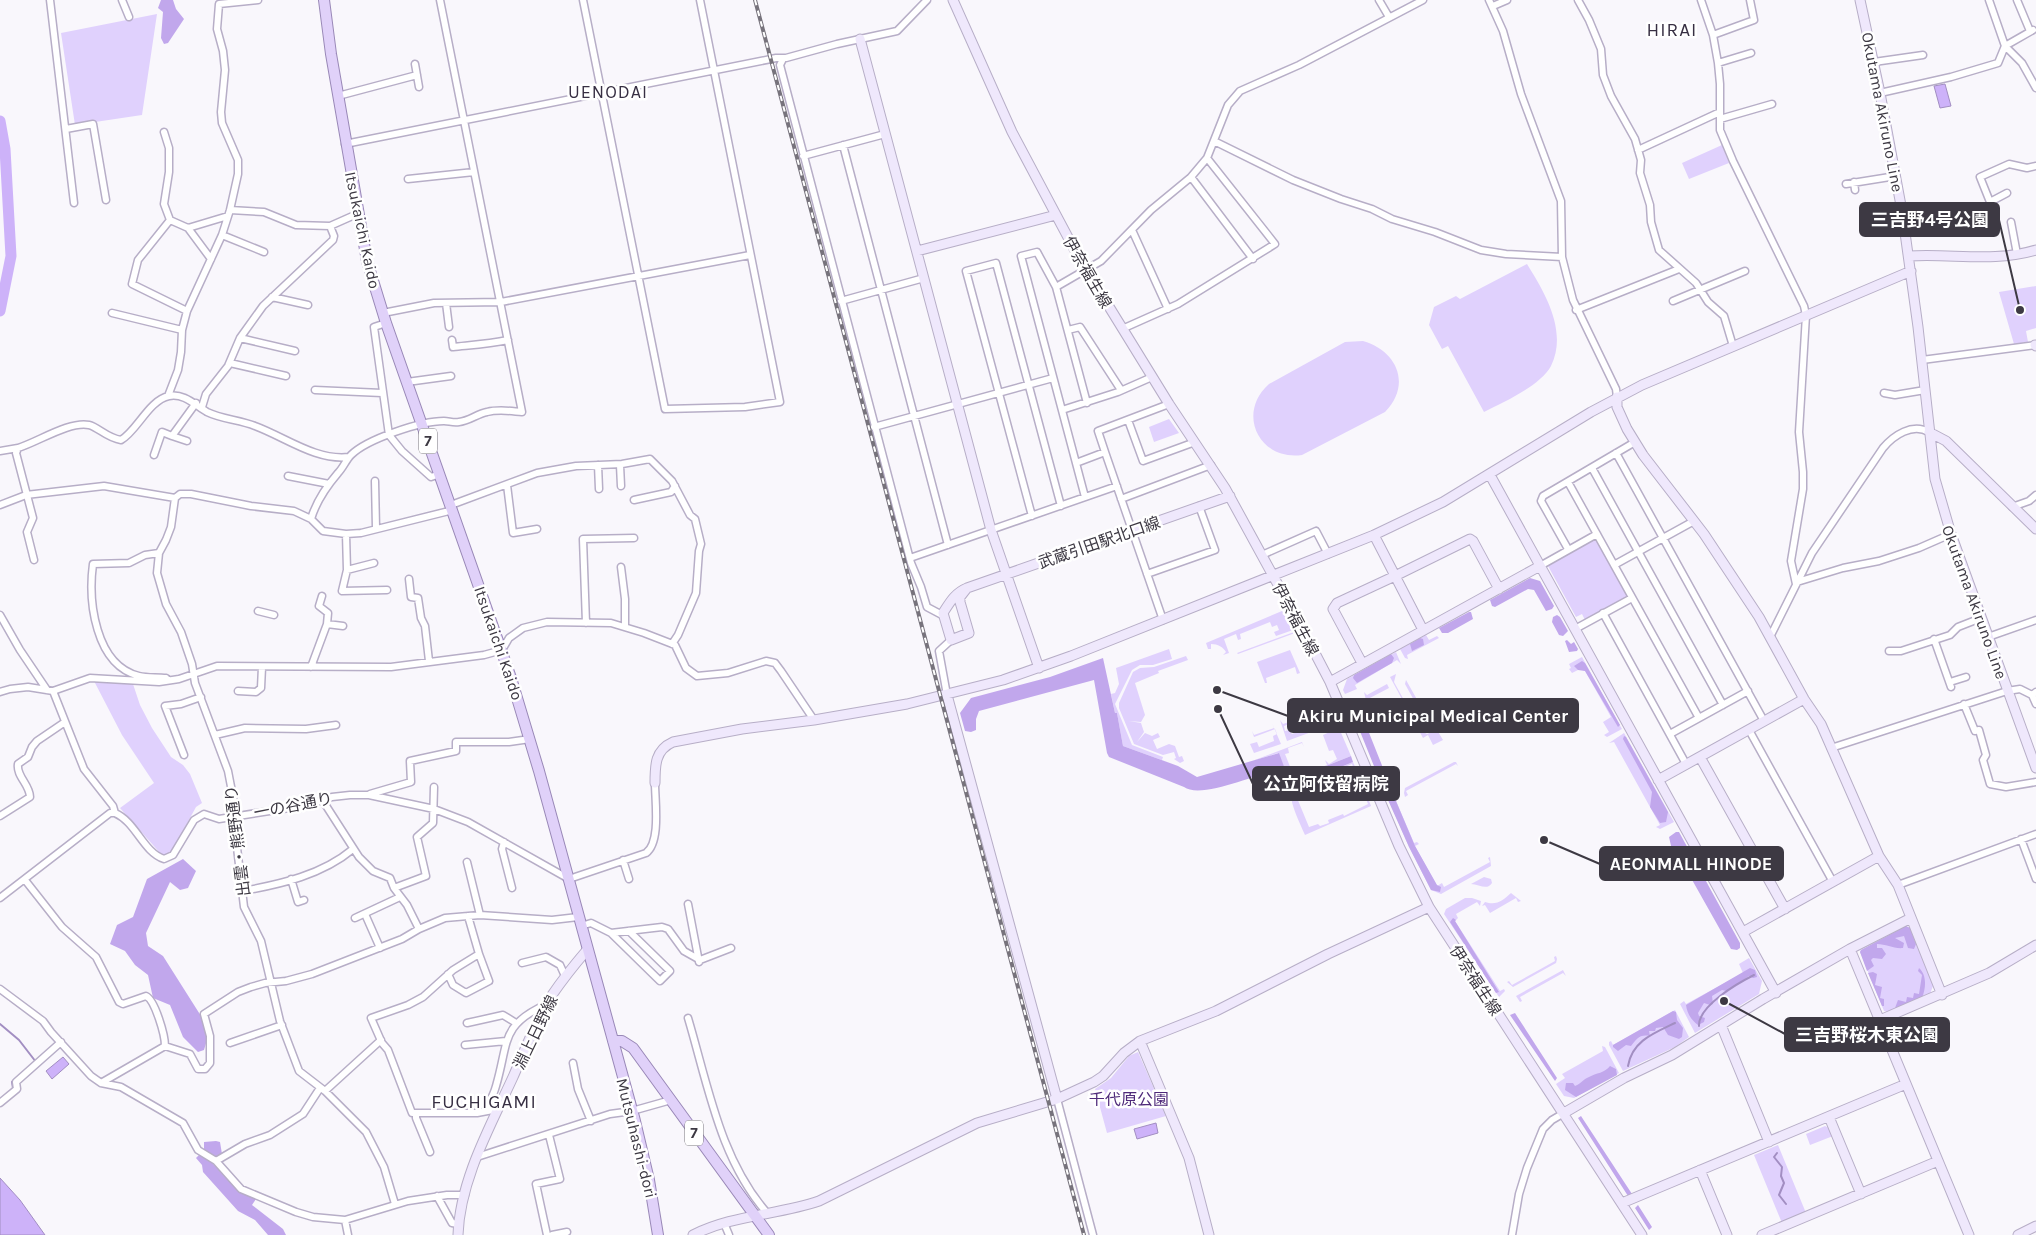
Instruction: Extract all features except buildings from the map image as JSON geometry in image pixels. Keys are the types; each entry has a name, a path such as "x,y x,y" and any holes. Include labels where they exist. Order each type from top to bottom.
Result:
{"main road":[{"name":"Itsukaichi Kaido","path":"324,0 345,144 367,261 407,382 502,650 530,739 613,1041"},
{"name":"7","path":"613,1041 622,1041 633,1048 769,1235"},
{"name":"Mutsuhashi-dori","path":"613,1041 649,1180 658,1235"}],"street":[{"path":"50,0 74,203"},
{"path":"122,0 129,18"},
{"path":"0,450 18,448 35,443 55,432 90,425 103,434 121,440 150,409 168,396 178,370 186,311 222,235 239,168 238,160 222,123 221,112 225,70 223,51 217,29 219,2 258,0"},
{"path":"168,396 183,398 199,405 208,412 256,426 308,450 336,457 349,456 365,444 422,425 446,421 459,422 488,412 507,410 522,412 440,0"},
{"path":"583,0 665,409 736,407 780,402 700,0"},
{"path":"345,144 714,70 776,58 783,59 900,29 927,0"},
{"name":"伊奈福生線","path":"953,0 1012,132 1086,270 1152,377 1230,496 1330,682 1399,846 1429,907 1642,1235"},
{"path":"1379,0 1389,17"},
{"path":"1056,287 1101,261 1151,210 1191,177 1207,158 1228,105 1240,92 1299,65 1423,0"},
{"path":"1507,0 1491,3 1502,31 1521,94 1561,200 1562,257 1576,310 1616,389 1617,407 1643,455 1694,521 1754,609 1804,699 1821,724 1852,798 1880,856 1898,885 1942,994"},
{"path":"1578,0 1601,49 1603,75 1611,96 1635,139 1641,160 1640,174 1650,205 1651,222 1661,252 1696,283 1708,302 1724,316 1733,346"},
{"path":"1702,0 1714,35 1718,63 1720,130 1733,161 1804,306 1806,315 1799,432 1803,489 1791,561 1796,583"},
{"path":"1714,35 1754,20 1750,0"},
{"name":"Okutama Akiruno Line","path":"1860,0 1896,176 1909,256 1935,479 1951,534 2036,768"},
{"path":"1989,0 2005,46 2022,63 2036,88"},
{"path":"1880,93 1998,63 2005,46 2032,31 2017,0"},
{"path":"860,39 991,530 1039,668"},
{"path":"1718,63 1751,53"},
{"path":"1874,62 1923,55"},
{"path":"783,59 780,65 803,156 910,558 922,587 927,607 944,616"},
{"path":"415,64 419,87"},
{"path":"338,96 417,76"},
{"path":"1720,119 1772,104"},
{"path":"1638,150 1720,112"},
{"path":"66,130 94,124 106,200"},
{"path":"164,132 170,148 169,172 164,204 170,220 188,228 211,259"},
{"path":"803,156 885,134"},
{"path":"1214,142 1292,180 1372,209 1392,219 1435,232 1481,250 1506,254 1562,257"},
{"path":"843,145 948,545"},
{"path":"1122,329 1168,308 1253,259 1275,244 1207,158"},
{"path":"2007,193 1990,202 1980,177 2009,164 2027,168 2036,166"},
{"path":"408,180 474,172"},
{"path":"1846,184 1896,176"},
{"path":"1191,177 1253,259"},
{"path":"1854,182 1855,190"},
{"path":"188,228 229,213 264,212 296,225 330,226 357,214"},
{"path":"916,251 1056,215"},
{"path":"170,220 138,260 132,284 186,311"},
{"path":"2011,222 2017,254"},
{"path":"172,436 199,405 230,363 240,338 263,306 332,240 334,236 330,226"},
{"path":"1132,230 1168,308"},
{"path":"222,235 264,252"},
{"path":"1909,256 1944,255 1993,258 2036,250"},
{"path":"1085,498 1021,256 1037,252 1056,287 1087,403"},
{"path":"440,474 431,477 402,451 389,435 374,327 385,318 411,306 501,302 750,255"},
{"path":"1032,516 966,270 996,263 1061,506"},
{"path":"1576,310 1680,269"},
{"path":"1674,301 1745,271"},
{"path":"570,880 651,850 654,843 656,757 666,746 673,742 742,729 814,720 907,704 947,695 1039,668 1374,535 1443,502 1617,397 1911,271"},
{"path":"841,301 924,278"},
{"path":"272,297 308,305"},
{"path":"446,303 449,327"},
{"path":"112,313 182,330"},
{"path":"1068,330 1080,326 1121,390"},
{"path":"240,338 295,351"},
{"path":"452,340 453,348 476,344 484,346 508,340"},
{"path":"1922,360 2036,345"},
{"path":"230,363 286,376"},
{"path":"407,382 451,376"},
{"path":"1062,410 1087,403 1152,377"},
{"path":"874,427 1054,378"},
{"path":"315,390 382,393"},
{"path":"1884,393 1895,395 1925,390"},
{"path":"1163,620 1098,431 1170,404"},
{"path":"1128,420 1144,462 1195,442"},
{"path":"1770,636 1796,583 1824,534 1883,448 1892,438 1902,433 1920,428 1946,441 2036,529"},
{"path":"154,455 162,432 186,441"},
{"path":"1568,549 1541,501 1543,496 1635,442"},
{"path":"18,448 16,453 33,518 27,532 34,560"},
{"path":"1076,463 1105,452"},
{"path":"1616,453 1764,721"},
{"path":"311,519 314,508 329,484 347,462 349,456"},
{"path":"0,505 26,495 111,486 175,498 180,494 191,494 251,506 294,511 311,519 322,531 346,534 376,528 452,507 537,473 576,466 620,465 650,459 675,486 690,515 695,519 701,544 698,551 696,593 678,635 672,644"},
{"path":"598,465 599,489"},
{"path":"620,465 621,486"},
{"path":"1121,499 1211,465"},
{"path":"1592,468 1723,705"},
{"path":"1490,475 1776,992"},
{"path":"288,476 329,484"},
{"path":"375,481 376,528"},
{"path":"1568,482 1699,718"},
{"path":"507,485 513,533 537,529"},
{"path":"634,500 671,492 675,486"},
{"path":"910,558 1117,486"},
{"path":"2012,507 2029,501 2036,495"},
{"name":"武蔵引田駅北口線","path":"967,588 1230,496"},
{"name":"出雲・熊野通り","path":"175,498 171,527 158,553 158,579 166,604 181,632 192,664 193,674 228,771 235,816 244,907 261,941 282,1025 299,1071 366,1132 384,1167 395,1204"},
{"path":"1147,574 1214,550 1199,506"},
{"path":"1614,566 1694,521"},
{"path":"1262,555 1316,531 1328,554"},
{"path":"346,534 346,570 342,591 387,590"},
{"path":"1330,682 1597,534"},
{"path":"1796,583 1843,568 1879,561 1919,548 1951,534"},
{"path":"1374,535 1423,630"},
{"path":"586,622 583,539 634,538"},
{"path":"1362,663 1333,609 1334,606 1470,539 1473,541 1499,588"},
{"path":"158,553 145,555 129,562 93,564 90,584 96,620 103,645 109,657 118,666 138,676 166,678 169,681"},
{"path":"346,570 374,564"},
{"path":"621,567 625,599 625,626"},
{"path":"410,579 411,597 418,598 420,618 425,626 429,661"},
{"path":"951,640 943,613 956,594 967,588"},
{"path":"967,588 960,597 960,602 969,633 951,640 939,651 947,695 1093,1235"},
{"path":"311,667 327,624 328,613 319,606 322,596"},
{"path":"1575,629 1632,598"},
{"path":"258,611 274,615"},
{"path":"1603,613 1686,764"},
{"path":"1889,651 1901,651 1950,634 1958,627 1981,618"},
{"path":"0,898 108,815 115,813 113,806 84,769 50,691 20,650 1,619"},
{"path":"1988,637 2036,620"},
{"path":"0,692 28,687 50,691 85,679 169,681 217,666 391,666 484,655 502,650 509,638 529,626 547,622 602,622 625,626 672,644 676,647 689,672 697,676 728,673 766,661 774,664 781,671 814,720"},
{"path":"327,624 342,626"},
{"path":"1934,639 1951,685 1966,677"},
{"path":"238,691 256,692 261,688 262,666"},
{"path":"1832,748 2007,691 2020,689 2034,693 2036,704"},
{"path":"1670,734 1748,691"},
{"path":"184,755 165,706 181,704 201,697"},
{"path":"1658,780 1804,699"},
{"path":"1964,704 1975,731 1979,730 1986,755 1983,760 1990,784 2006,787 2036,782"},
{"path":"0,816 30,797 30,791 17,769 18,764 28,757 37,740 65,722"},
{"path":"215,735 244,728 306,729 336,724"},
{"path":"1749,730 1833,882"},
{"path":"369,795 411,782 410,760 456,751 456,742 509,742 530,739"},
{"path":"1700,757 1785,909"},
{"path":"394,888 426,876 417,837 433,823 434,787"},
{"name":"一の谷通り","path":"115,813 124,819 155,855 164,859 173,856 194,820 199,815 204,814 219,819 308,805 350,795 369,795 434,809 468,822 570,880"},
{"path":"323,801 352,849 369,868 390,878 419,929"},
{"path":"1898,885 2036,834"},
{"path":"2021,839 2036,879"},
{"path":"504,842 502,849 512,888"},
{"path":"242,891 291,879 324,868 342,858 352,849"},
{"path":"1743,932 1880,856"},
{"path":"623,860 629,879"},
{"path":"467,862 480,915"},
{"path":"291,879 298,902"},
{"path":"25,880 62,927 96,956 119,1002 123,1004 142,996 150,997 163,1033 165,1046"},
{"path":"356,918 400,897"},
{"path":"688,904 700,962"},
{"path":"693,1235 709,1227 724,1223 800,1207 832,1195 978,1123 1057,1099 1099,1080 1124,1053 1140,1041 1216,1012 1328,954 1429,907"},
{"path":"365,914 380,948"},
{"path":"101,1083 165,1046 190,1054 198,1069 202,1070 208,1067 210,1063 210,1036 204,1014 238,992 251,986 286,981 312,974 402,940 419,929 445,918 480,915 591,923 610,933 660,982 670,971 629,931"},
{"path":"448,974 453,985 466,993 489,981 468,916"},
{"path":"1512,1235 1519,1194 1543,1129 1547,1124 1624,1078 1672,1055 1850,949 1911,918"},
{"path":"610,933 662,927 668,929 684,951 700,962"},
{"path":"1880,1020 1989,973 2036,945"},
{"path":"700,962 732,948"},
{"path":"1850,949 1969,1235"},
{"name":"淵上日野線","path":"458,1235 458,1224 465,1194 477,1157 498,1109 548,1004 565,976 588,950"},
{"path":"479,954 448,974 423,997 408,1005 371,1018 388,1050 412,1113 498,1109"},
{"path":"522,963 546,957 560,965 565,976"},
{"path":"0,989 43,1020 87,1073 101,1083 121,1087 183,1124 198,1150 216,1161 241,1189 296,1212 346,1220 395,1204 437,1196 465,1194"},
{"path":"485,1111 496,1087 506,1041 516,1023 523,1016 548,1004"},
{"path":"467,1023 504,1015 516,1023"},
{"path":"688,1018 715,1116 753,1197 768,1214"},
{"path":"230,1043 282,1025"},
{"path":"1721,1025 1769,1142"},
{"path":"216,1161 245,1144 270,1135 303,1114 322,1090 381,1040"},
{"path":"465,1045 506,1041"},
{"path":"1140,1041 1189,1158 1209,1235"},
{"path":"0,1103 17,1089 16,1082 61,1042"},
{"path":"574,1062 578,1090 591,1121"},
{"path":"1622,1203 1906,1084"},
{"path":"477,1157 610,1114 632,1111 671,1100"},
{"path":"416,1113 416,1118 430,1152"},
{"path":"1829,1117 1861,1194"},
{"path":"547,1235 536,1184 560,1179 549,1135"},
{"path":"1762,1235 1938,1161"},
{"path":"1700,1170 1727,1235"},
{"path":"437,1196 452,1223 458,1224"},
{"path":"346,1220 348,1235"},
{"path":"724,1223 729,1235"},
{"path":"2018,1235 2032,1231"},
{"path":"552,1235 567,1232"}],"green space":[{"path":"157,14 142,115 75,125 61,33"},
{"path":"1722,145 1729,163 1689,179 1682,163"},
{"path":"1527,264 1541,287 1552,313 1556,326 1556,353 1551,366 1539,380 1521,393 1484,412 1448,346 1442,349 1429,325 1434,307 1456,296 1460,299"},
{"path":"2036,286 2036,328 2026,331 2028,342 2014,344 1999,292"},
{"path":"1363,341 1385,352 1397,370 1398,390 1385,412 1302,455 1287,455 1274,451 1264,443 1257,433 1254,421 1254,408 1259,396 1269,384 1345,342"},
{"path":"1169,419 1179,433 1154,442 1149,427"},
{"path":"1596,539 1627,595 1626,598 1585,620 1582,614 1576,617 1548,563"},
{"path":"1282,611 1293,630 1276,636 1274,632 1279,630 1277,625 1272,627 1270,622 1240,634 1241,639 1238,640 1236,634 1224,639 1229,653 1223,655 1226,652 1222,647 1211,644 1211,649 1208,649 1206,643"},
{"path":"1294,632 1295,633 1237,653"},
{"path":"1426,635 1429,640 1437,636 1439,638 1407,655 1408,659 1405,658 1400,649"},
{"path":"1169,649 1172,659 1153,665 1140,665 1132,670 1115,704 1132,745 1163,757 1162,760 1178,766 1123,746 1117,713 1115,713 1111,694 1115,693 1119,684 1116,668"},
{"path":"1290,650 1300,673 1297,674 1295,667 1266,678 1267,683 1265,683 1257,662"},
{"path":"1396,652 1401,664 1397,660 1355,685 1357,689 1345,694 1343,690 1347,679"},
{"path":"1186,656 1188,660 1158,671 1159,673 1135,683 1145,715 1141,722 1129,721 1141,723 1144,732 1137,742 1145,733 1152,736 1158,733 1160,737 1153,740 1157,749 1169,744 1175,746 1179,757 1182,756 1184,761 1180,763 1174,759 1176,758 1174,752 1163,755 1134,744 1119,708 1119,703 1133,672 1140,668 1154,667"},
{"path":"1582,657 1622,729 1607,737 1604,735 1609,732 1603,722 1611,717 1585,671 1580,669 1572,673 1569,669 1571,668 1569,664"},
{"path":"1396,674 1394,682 1421,731 1427,734 1437,730 1443,740 1433,745 1428,735 1423,738 1390,677"},
{"path":"1406,680 1428,719 1431,717 1434,721 1428,724 1426,722 1405,684"},
{"path":"94,681 133,684 140,705 152,728 171,757 183,765 190,774 202,803 196,807 171,853 167,856 161,854 120,808 154,783 122,735"},
{"path":"1387,684 1389,688 1366,700 1364,692 1367,695"},
{"path":"1305,711 1308,717 1284,726 1285,731 1289,730 1292,734 1311,727 1310,722 1314,731 1287,741 1280,720 1283,724 1306,716"},
{"path":"1272,723 1275,729 1254,737 1252,731 1254,735 1274,728"},
{"path":"1339,728 1351,756 1301,776 1285,769 1278,753 1252,761 1302,742 1304,747 1302,743 1288,748 1289,753 1285,754 1291,769 1299,770 1301,775 1327,765 1325,760 1329,764 1337,759 1333,750 1329,751 1323,735 1332,731 1335,732"},
{"path":"1624,733 1674,822 1660,829 1656,827 1660,825 1614,742 1609,743"},
{"path":"1277,734 1281,744 1254,753 1250,744 1257,742 1259,747 1274,741 1273,736"},
{"path":"1353,762 1362,783 1360,784 1352,764 1297,786 1301,796 1297,798 1309,827 1329,823 1328,820 1343,814 1344,816 1368,804 1362,789 1364,788 1371,806 1305,835 1291,798 1292,787"},
{"path":"1456,762 1458,766 1456,764 1406,791 1408,795 1405,797 1405,788"},
{"path":"1396,792 1397,794 1394,796 1414,843 1417,842 1419,844 1415,846 1437,886 1442,883 1444,887 1490,862 1488,858 1490,857 1491,866 1441,894 1431,890 1409,847 1387,796"},
{"path":"1484,877 1491,879 1492,883 1488,887 1471,884"},
{"path":"1511,893 1521,901 1518,902 1516,898 1490,913 1485,905 1482,906 1485,902 1500,902"},
{"path":"1465,898 1481,901 1480,906 1477,902 1456,914 1458,918 1455,921 1500,991 1504,989 1505,991 1499,997 1444,914 1446,909"},
{"path":"1906,926 1910,928 1933,986 1930,994 1889,1012 1884,1011 1860,952"},
{"path":"1556,956 1556,963 1513,987 1507,982 1509,981 1512,985 1555,961 1554,957"},
{"path":"1749,958 1762,981 1759,994 1695,1033 1680,1004 1684,1001 1686,1004 1743,973 1739,964"},
{"path":"1563,970 1566,976 1563,973 1520,997 1522,1001 1520,1002 1516,996"},
{"path":"1675,1010 1689,1037 1675,1047 1623,1071 1609,1042 1611,1041 1613,1045"},
{"path":"1602,1046 1605,1047 1619,1073 1574,1098 1564,1096 1556,1084 1565,1078 1562,1074 1603,1051"},
{"name":"千代原公園","path":"1138,1052 1166,1116 1107,1133 1095,1089 1111,1078 1129,1056"},
{"path":"1825,1126 1829,1128 1833,1136 1810,1145 1806,1134"},
{"path":"1778,1145 1806,1213 1782,1223 1754,1155"}],"shaded area":[{"path":"161,0 173,0 176,9 184,19 168,43 164,44 161,38 163,12 158,8"},
{"path":"1945,84 1951,106 1940,108 1934,86"},
{"path":"1530,578 1540,581 1554,606 1552,609 1546,611 1534,590 1528,589 1495,607 1492,606 1490,600"},
{"path":"1471,612 1473,619 1448,633 1442,633 1439,628"},
{"path":"1557,615 1568,631 1563,636 1559,635 1552,622 1553,617"},
{"path":"1420,638 1423,639 1424,645 1412,651 1410,644"},
{"path":"1567,640 1571,644 1574,642 1578,649 1577,651 1569,652 1565,641"},
{"path":"1391,654 1394,658 1392,663 1357,683 1353,678 1354,675"},
{"path":"1103,658 1123,746 1178,766 1197,777 1279,753 1285,769 1301,776 1351,756 1353,762 1292,787 1281,785 1272,771 1214,789 1192,790 1109,757 1094,680 979,711 976,719 976,730 971,732 965,731 960,713 971,698 1050,677"},
{"path":"1582,661 1585,663 1620,725 1618,727 1585,671 1578,670 1574,666"},
{"path":"1353,699 1356,700 1387,778 1384,782 1380,781 1349,704"},
{"path":"1624,736 1668,812 1666,822 1660,823 1650,807 1652,792 1623,739"},
{"path":"1393,794 1415,846 1437,885 1441,887 1440,892 1431,890 1409,847 1388,800"},
{"path":"1679,832 1740,943 1740,948 1737,950 1731,949 1682,862 1672,850 1669,837"},
{"path":"183,859 196,871 188,888 180,890 170,882 146,933 148,946 163,956 201,1016 207,1040 204,1050 198,1052 183,1037 170,1005 153,998 148,975 135,965 125,951 110,944 117,925 133,917 147,879"},
{"path":"1453,918 1499,992 1496,993 1450,922"},
{"path":"1906,926 1910,928 1916,944 1914,949 1908,948 1904,936 1895,938 1904,943 1903,948 1877,944 1877,948 1882,948 1886,954 1882,959 1873,958 1871,960 1874,966 1867,971 1860,952 1861,950"},
{"path":"1750,968 1755,970 1757,977 1749,976 1727,991 1722,990 1712,996 1713,1004 1704,1003 1698,1013 1699,1016 1705,1018 1704,1022 1698,1025 1693,1021 1688,1014 1686,1005"},
{"path":"1919,968 1922,971 1925,982 1922,998 1895,1008 1898,1000 1906,1002 1907,997 1913,998 1914,993 1919,994 1922,975 1918,971"},
{"path":"1873,972 1877,974 1875,985 1882,987 1880,998 1884,999 1884,1006 1882,1006 1868,973"},
{"path":"1673,1011 1676,1012 1677,1020 1683,1028 1682,1037 1679,1039 1668,1035 1663,1027 1656,1028 1655,1031 1649,1031 1650,1036 1641,1036 1631,1046 1626,1045 1618,1051 1613,1047 1613,1045"},
{"path":"1515,1013 1557,1078 1555,1081 1510,1015"},
{"path":"63,1057 69,1064 52,1079 46,1071"},
{"path":"1610,1066 1616,1069 1617,1075 1576,1097 1565,1090 1566,1083 1573,1083 1575,1086"},
{"path":"1581,1116 1632,1194 1628,1196 1578,1118"},
{"path":"1156,1123 1158,1133 1137,1139 1134,1129"},
{"path":"204,1142 220,1142 222,1154 212,1163 238,1190 256,1199 252,1205 283,1229 286,1235 268,1235 255,1220 238,1211 203,1172 202,1165 196,1158 204,1150"},
{"path":"0,1178 20,1200 45,1235 0,1235"},
{"path":"1638,1205 1652,1227 1649,1230 1635,1208"}],"waterway":[{"path":"0,121 5,149 11,256 0,311"},
{"path":"1699,1026 1700,1018 1712,1003 1729,989 1754,975"},
{"path":"1628,1066 1630,1057 1639,1044 1652,1034 1675,1023"},
{"path":"0,1024 19,1040 36,1062"},
{"path":"13,1088 12,1082 14,1080"},
{"path":"1777,1153 1774,1157 1782,1167 1781,1176 1784,1183 1779,1195 1786,1204"}],"railway":[{"path":"755,0 1084,1235"}],"place":[{"name":"三吉野4号公園","path":"2020,310"},
{"name":"Akiru Municipal Medical Center","path":"1217,690"},
{"name":"公立阿伎留病院","path":"1218,709"},
{"name":"AEONMALL HINODE","path":"1544,840"},
{"name":"三吉野桜木東公園","path":"1724,1001"}],"district":[{"name":"HIRAI","path":"1672,29"},
{"name":"UENODAI","path":"608,92"},
{"name":"FUCHIGAMI","path":"484,1101"}]}
